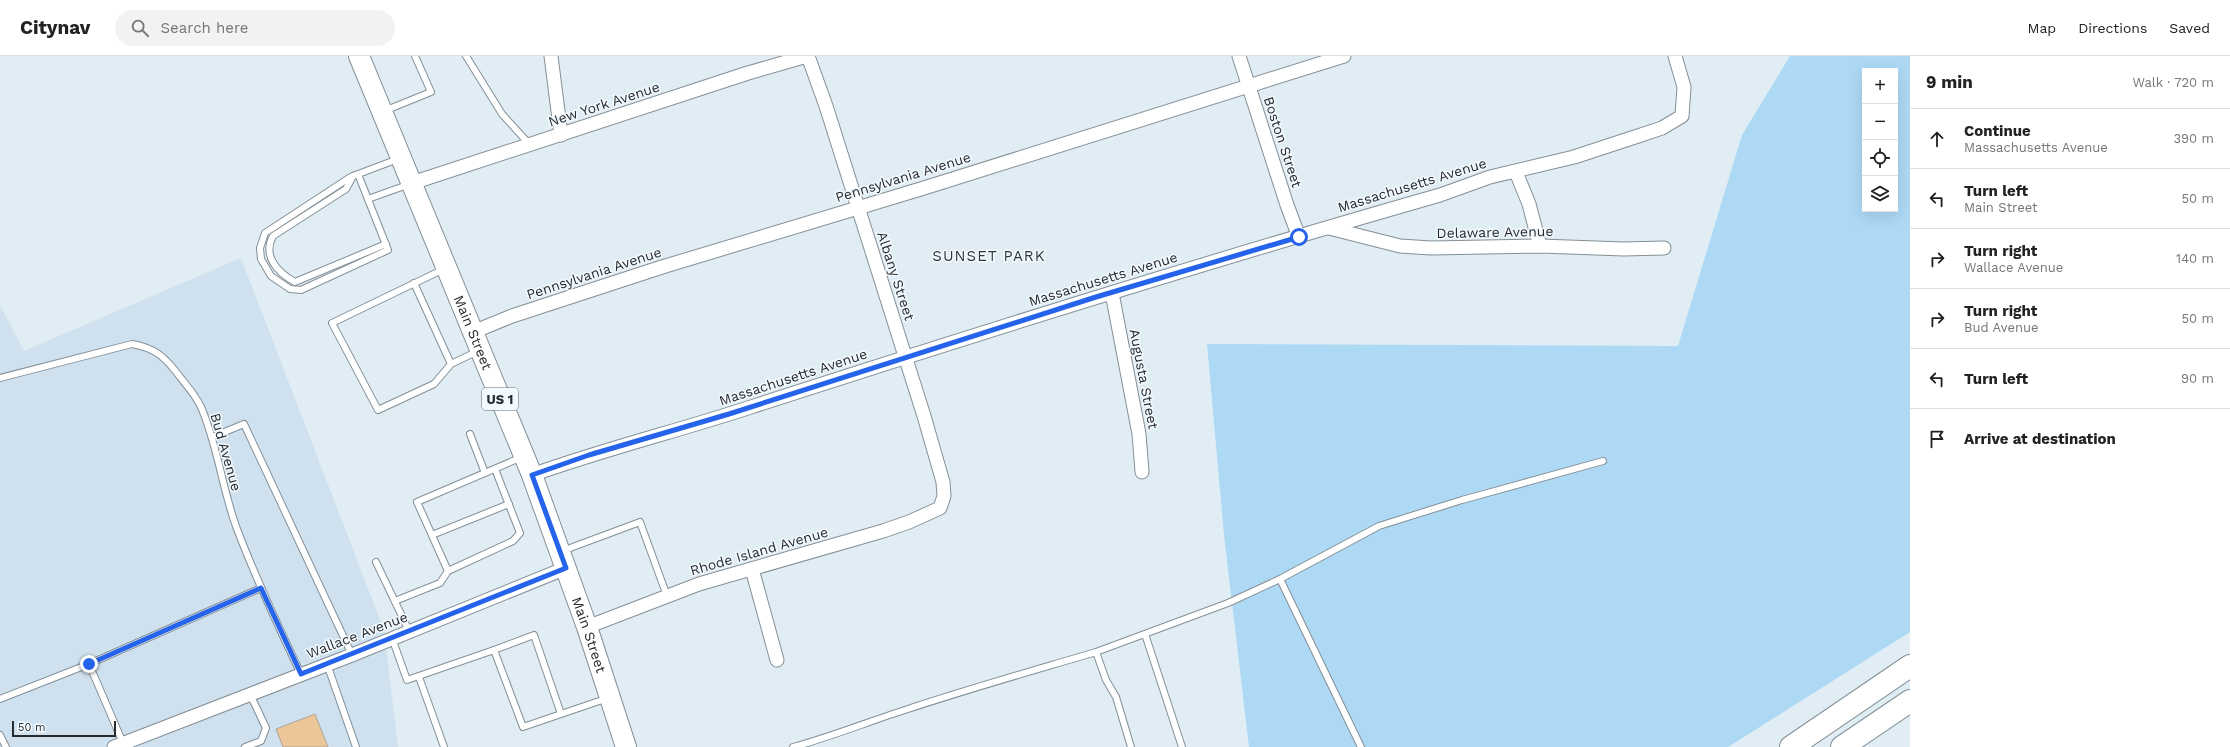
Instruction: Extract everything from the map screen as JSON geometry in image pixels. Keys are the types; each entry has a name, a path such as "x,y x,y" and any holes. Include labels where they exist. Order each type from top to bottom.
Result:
{"highway":[{"path":"1791,747 1910,666"},
{"path":"1842,747 1910,701"}],"main road":[{"name":"Main Street","path":"359,56 532,475 587,627 626,747"}],"street":[{"path":"551,56 561,135"},
{"name":"New York Avenue","path":"412,184 748,73 808,56"},
{"name":"Albany Street","path":"808,56 906,358 943,482 944,496 940,508"},
{"name":"Boston Street","path":"1239,56 1287,205 1299,237"},
{"name":"Pennsylvania Avenue","path":"477,341 512,316 858,207 1249,87 1344,56"},
{"name":"Massachusetts Avenue","path":"532,475 589,455 729,414 1112,293 1440,195 1490,177 1516,172 1662,128 1682,116 1684,87 1675,56"},
{"path":"1516,172 1529,204 1540,246"},
{"name":"Delaware Avenue","path":"1329,228 1400,246 1431,248 1540,246 1624,250 1664,248"},
{"name":"Augusta Street","path":"1112,293 1139,434 1142,472"},
{"name":"Rhode Island Avenue","path":"587,627 699,584 883,531 909,522 940,508"},
{"name":"Wallace Avenue","path":"119,745 352,655 409,631 563,560"},
{"path":"752,569 777,660"}],"lane":[{"path":"383,112 431,92 415,56"},
{"path":"466,56 502,114 531,145"},
{"path":"355,175 368,199 388,250 301,290 290,289 271,276 261,260 260,248 265,233 355,175 401,158"},
{"path":"355,175 346,189 273,236 269,244 269,253 277,269 295,282 386,244"},
{"path":"368,199 412,184"},
{"path":"447,268 332,323 378,410 434,384 451,364 477,341"},
{"path":"414,283 451,364"},
{"name":"Bud Avenue","path":"0,378 132,344 149,347 162,356 174,368 200,406 212,437 232,514 261,588 301,674"},
{"path":"212,437 244,424 352,655"},
{"path":"470,434 485,473"},
{"path":"448,571 417,502 523,456"},
{"path":"793,747 828,738 903,710 1096,652 1228,604 1280,579 1328,551 1379,526 1462,500 1603,461"},
{"path":"395,601 440,583 448,571 513,541 520,533 495,469"},
{"path":"432,535 509,504"},
{"path":"563,560 640,522 667,596"},
{"path":"376,562 409,631"},
{"path":"1280,579 1361,747"},
{"path":"0,699 89,664 261,588"},
{"path":"392,638 407,680 494,650 534,634 561,714"},
{"path":"1145,634 1182,747"},
{"path":"494,650 523,727 610,697"},
{"path":"1096,652 1106,680 1116,697 1131,747"},
{"path":"89,664 119,745"},
{"path":"327,664 356,747"},
{"path":"419,677 444,747"},
{"path":"245,747 260,741 266,728 250,694"},
{"path":"0,735 6,747"}],"shaded area":[{"path":"1790,56 1910,56 1910,632 1728,747 1249,747 1224,535 1207,344 1678,346 1742,135"},
{"path":"241,258 384,630 398,747 0,747 0,305 24,351"}],"building":[{"path":"315,714 328,747 283,747 276,729"}],"district":[{"name":"SUNSET PARK","path":"989,256"}],"route":[{"path":"89,664 261,588 301,674 352,655 566,568 532,475 589,455 729,414 1096,297 1299,237"}]}
